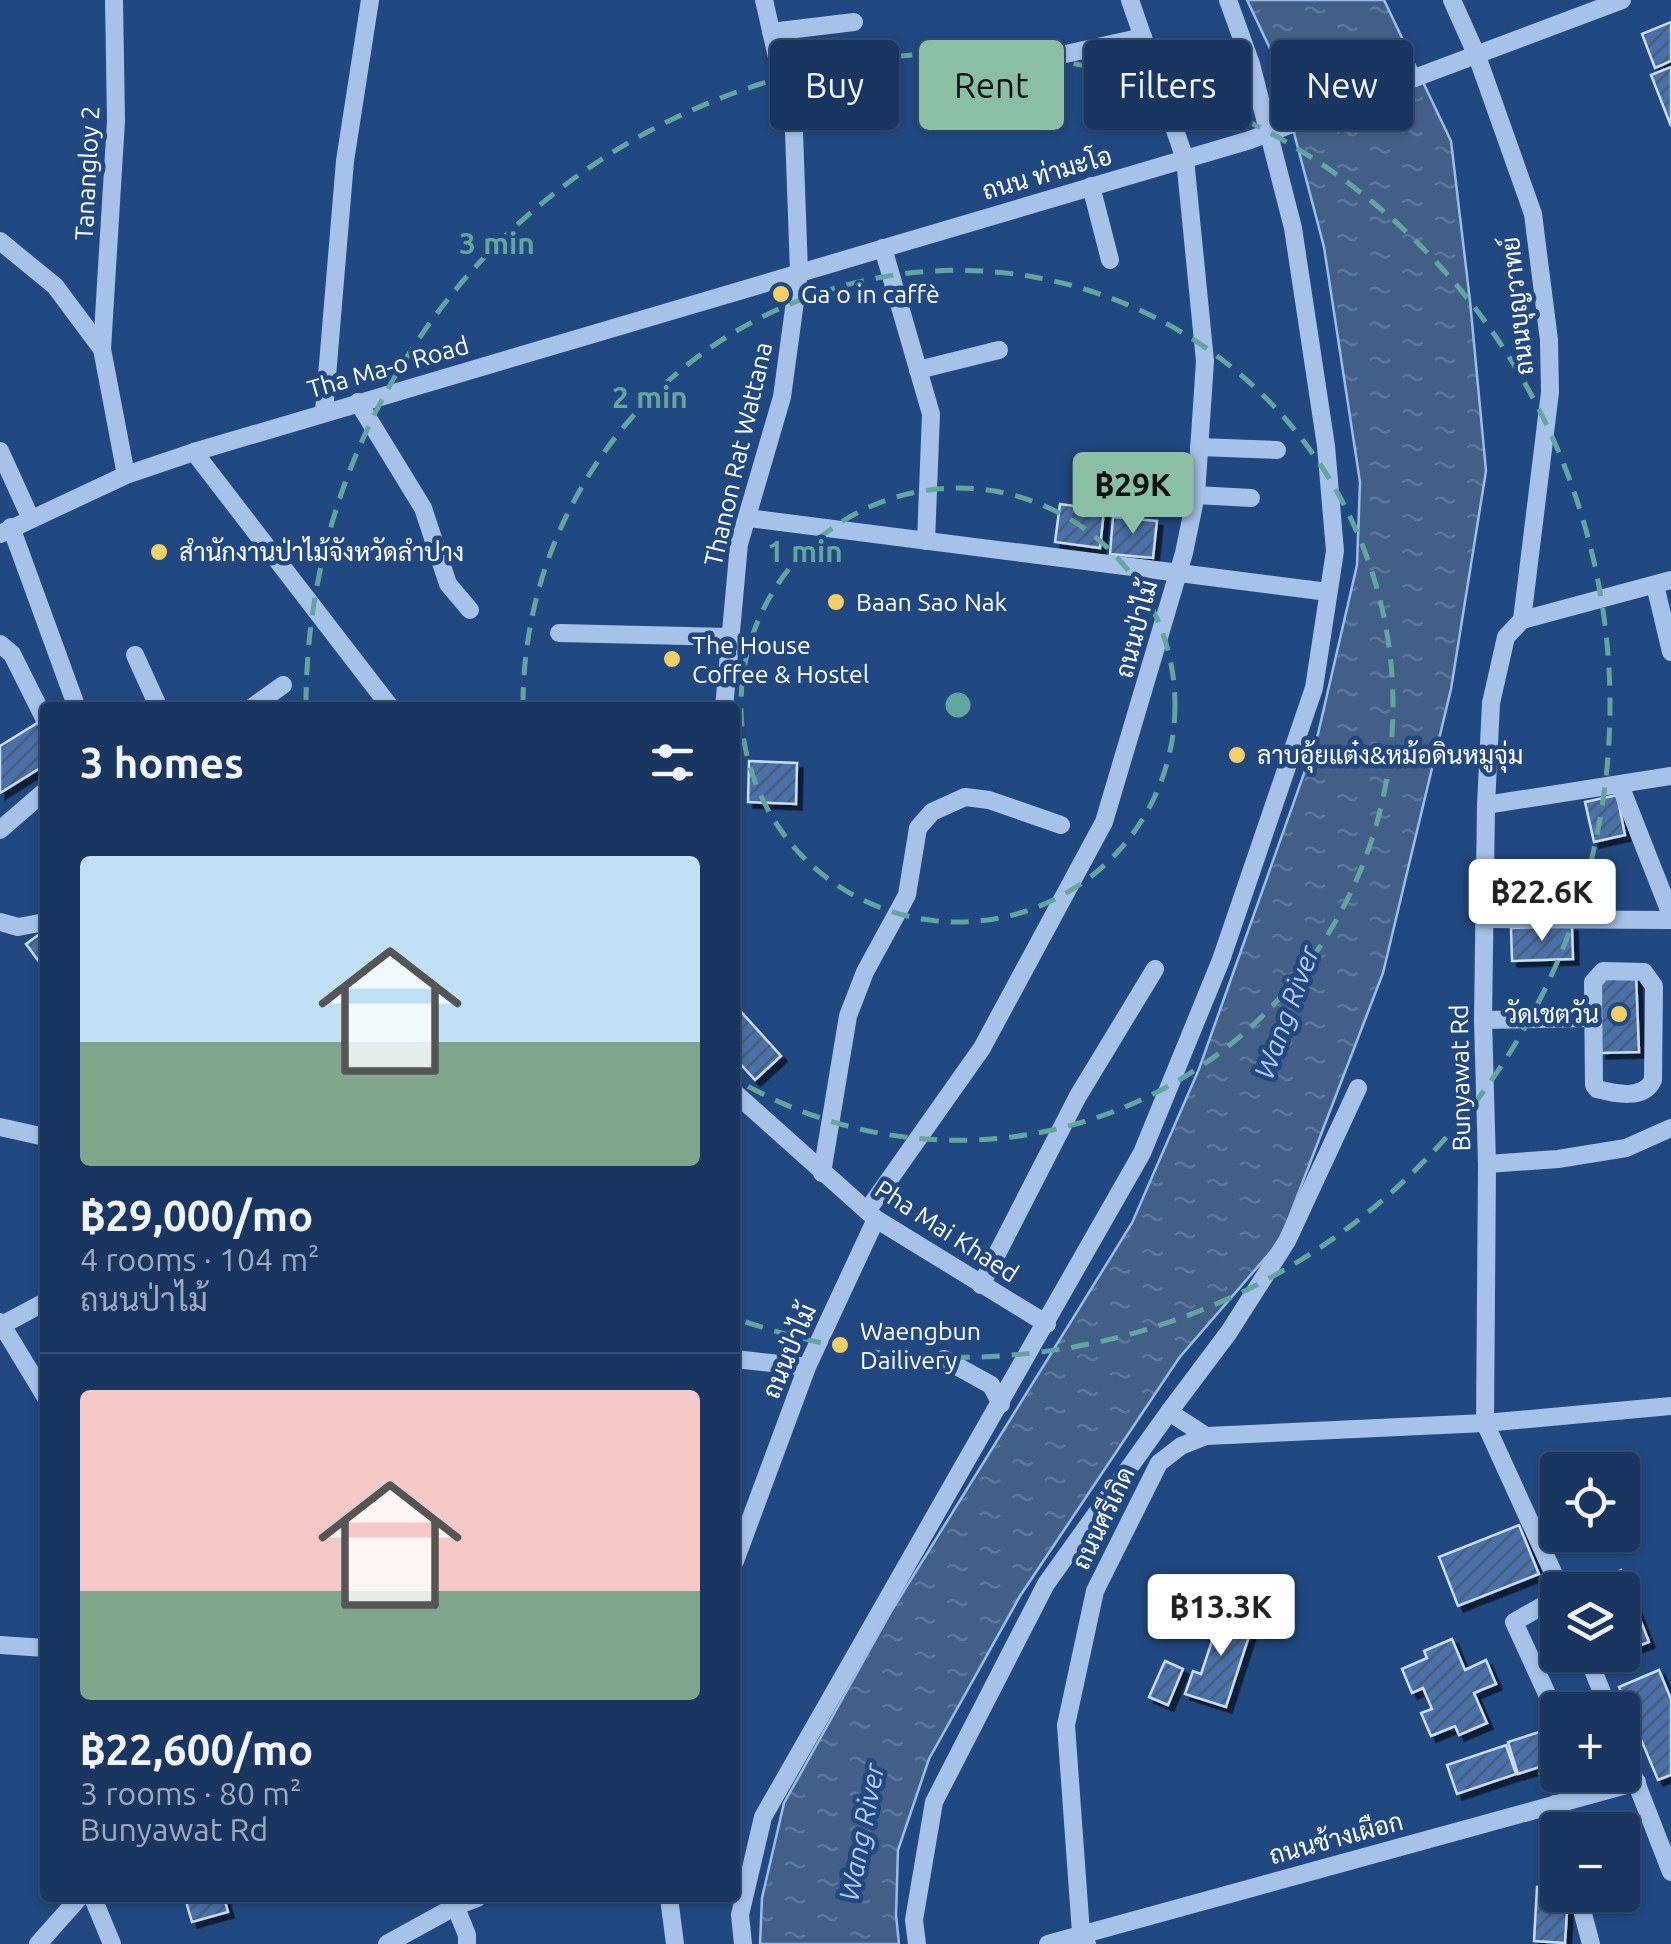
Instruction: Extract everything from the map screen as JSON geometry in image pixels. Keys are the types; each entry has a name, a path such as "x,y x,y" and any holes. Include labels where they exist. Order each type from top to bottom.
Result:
{"street":[{"name":"Tanangloy 2","path":"102,349 116,121 114,0"},
{"path":"324,412 345,161 370,0"},
{"name":"Thanon Rat Wattana","path":"724,702 739,544 782,397 799,272 794,132 764,0"},
{"name":"ถนนป่าไม้","path":"740,1548 807,1367 871,1215 982,1048 1104,822 1154,661 1192,516 1206,362 1185,159 1130,0"},
{"path":"742,1944 740,1915 763,1817 1142,1154 1221,960 1314,688 1334,551 1326,446 1293,228 1251,64 1228,0"},
{"name":"ถนนบุญวาทย์","path":"1452,0 1477,56 1533,214 1550,340 1550,392 1522,620"},
{"name":"ถนน ท่ามะโอ","path":"799,272 1250,140 1622,0"},
{"path":"771,32 854,22"},
{"path":"1064,54 1143,36"},
{"path":"1091,186 1110,260"},
{"path":"0,240 56,286 102,349 126,474"},
{"path":"883,248 931,414 926,541"},
{"name":"Tha Ma-o Road","path":"5,530 126,474 799,272"},
{"path":"918,370 999,350"},
{"path":"358,402 423,508 448,584 470,610"},
{"path":"1199,448 1277,450"},
{"path":"194,452 385,702"},
{"path":"2,461 30,517"},
{"path":"1196,495 1251,498"},
{"path":"748,518 1328,592"},
{"path":"5,530 75,702"},
{"path":"1522,620 1663,582 1671,652"},
{"name":"Bunyawat Rd","path":"1485,1423 1486,805 1491,703 1506,638 1522,620"},
{"path":"560,633 729,637"},
{"path":"0,644 12,654 40,710"},
{"path":"136,655 157,702"},
{"path":"260,702 283,685"},
{"path":"1486,805 1671,776"},
{"path":"1484,918 1671,918 1620,785"},
{"path":"0,830 40,796"},
{"path":"822,1173 848,1016 865,972 906,895 918,828 932,812 965,797 989,800 1062,825"},
{"path":"0,922 11,927 40,923"},
{"path":"981,1284 1078,1096 1156,970"},
{"path":"1644,972 1650,977 1654,986 1653,1080 1646,1090 1597,1090 1592,1078 1592,1018 1592,982 1598,973 1644,972"},
{"path":"1483,1020 1592,1018"},
{"path":"917,1944 914,1920 934,1802 1046,1584 1229,1332 1287,1241 1358,1088"},
{"name":"Pha Mai Khaed","path":"740,1098 871,1215 1047,1324"},
{"path":"0,1128 40,1136"},
{"path":"1487,1164 1558,1159 1626,1148 1671,1128"},
{"path":"40,1304 1,1323 40,1388"},
{"path":"944,1359 991,1385 1001,1404"},
{"path":"740,1360 807,1367"},
{"name":"ถนนศรีเกิด","path":"1084,1939 1066,1725 1096,1590 1158,1464 1182,1446 1206,1436 1485,1423 1671,1406"},
{"path":"1169,1412 1206,1436"},
{"path":"1485,1423 1553,1572"},
{"path":"1540,1607 1514,1622 1546,1692"},
{"path":"0,1645 40,1648"},
{"name":"ถนนช้างเผือก","path":"1048,1944 1084,1939 1599,1792"},
{"path":"1640,1792 1671,1872"},
{"path":"1555,1804 1557,1812"},
{"path":"38,1944 75,1902"},
{"path":"95,1902 112,1944"},
{"path":"387,1944 454,1902 468,1935 467,1944"},
{"path":"670,1902 675,1944"},
{"path":"1583,1912 1591,1944"}],"path":[{"path":"1114,510 1192,516"}],"water":[{"path":"1247,0 1384,0 1403,40 1271,40 1271,51"},
{"name":"Wang River","path":"1413,61 1451,141 1486,471 1451,689 1383,973 1280,1241 1179,1358 1020,1596 929,1759 898,1850 899,1944 760,1944 762,1898 784,1803 892,1610 1132,1223 1199,1069 1318,734 1357,565 1360,482 1324,247 1293,130 1413,130"}],"building":[{"path":"1671,22 1671,61 1655,68 1642,34"},
{"path":"1671,67 1671,126 1651,75"},
{"path":"1095,469 1135,472 1132,505 1093,502"},
{"path":"1149,474 1187,477 1185,508 1146,506"},
{"path":"1060,504 1104,510 1100,548 1055,542"},
{"path":"1113,517 1157,521 1153,558 1110,554"},
{"path":"40,724 40,768 0,793 0,746"},
{"path":"749,761 797,763 796,804 748,802"},
{"path":"1617,795 1625,835 1594,842 1585,802"},
{"path":"1572,926 1573,959 1512,961 1511,928"},
{"path":"40,934 40,963 26,944"},
{"name":"วัดเชตวัน","path":"1636,974 1639,1052 1601,1053 1599,976"},
{"path":"740,1011 781,1056 755,1080 740,1064"},
{"path":"1519,1525 1539,1574 1458,1606 1439,1557"},
{"path":"1213,1610 1253,1624 1226,1707 1185,1694 1193,1671 1201,1674 1213,1638 1204,1635"},
{"path":"1640,1619 1649,1642 1640,1645"},
{"path":"1452,1639 1465,1670 1486,1660 1496,1684 1474,1693 1487,1723 1459,1735 1455,1726 1431,1736 1421,1713 1432,1709 1423,1688 1412,1693 1402,1669 1427,1658 1424,1651"},
{"path":"1165,1661 1183,1669 1168,1705 1149,1697"},
{"path":"1659,1670 1671,1699 1671,1775 1658,1780 1640,1737 1640,1692 1621,1692 1619,1687"},
{"path":"1540,1732 1540,1767 1518,1774 1508,1742"},
{"path":"1506,1745 1516,1774 1457,1794 1447,1765"},
{"path":"1537,1887 1540,1912 1567,1912 1565,1943 1534,1941"},
{"path":"186,1902 225,1902 228,1912 192,1922"}],"place":[{"name":"Ga o in caffè","path":"781,294"},
{"name":"สำนักงานป่าไม้จังหวัดลำปาง","path":"159,552"},
{"name":"Baan Sao Nak","path":"836,602"},
{"name":"The House Coffee & Hostel","path":"672,659"},
{"name":"ลาบอุ้ยแต๋ง&หม้อดินหมูจุ่ม","path":"1237,755"},
{"name":"วัดเชตวัน","path":"1619,1014"},
{"name":"Waengbun Dailivery","path":"840,1345"}]}
